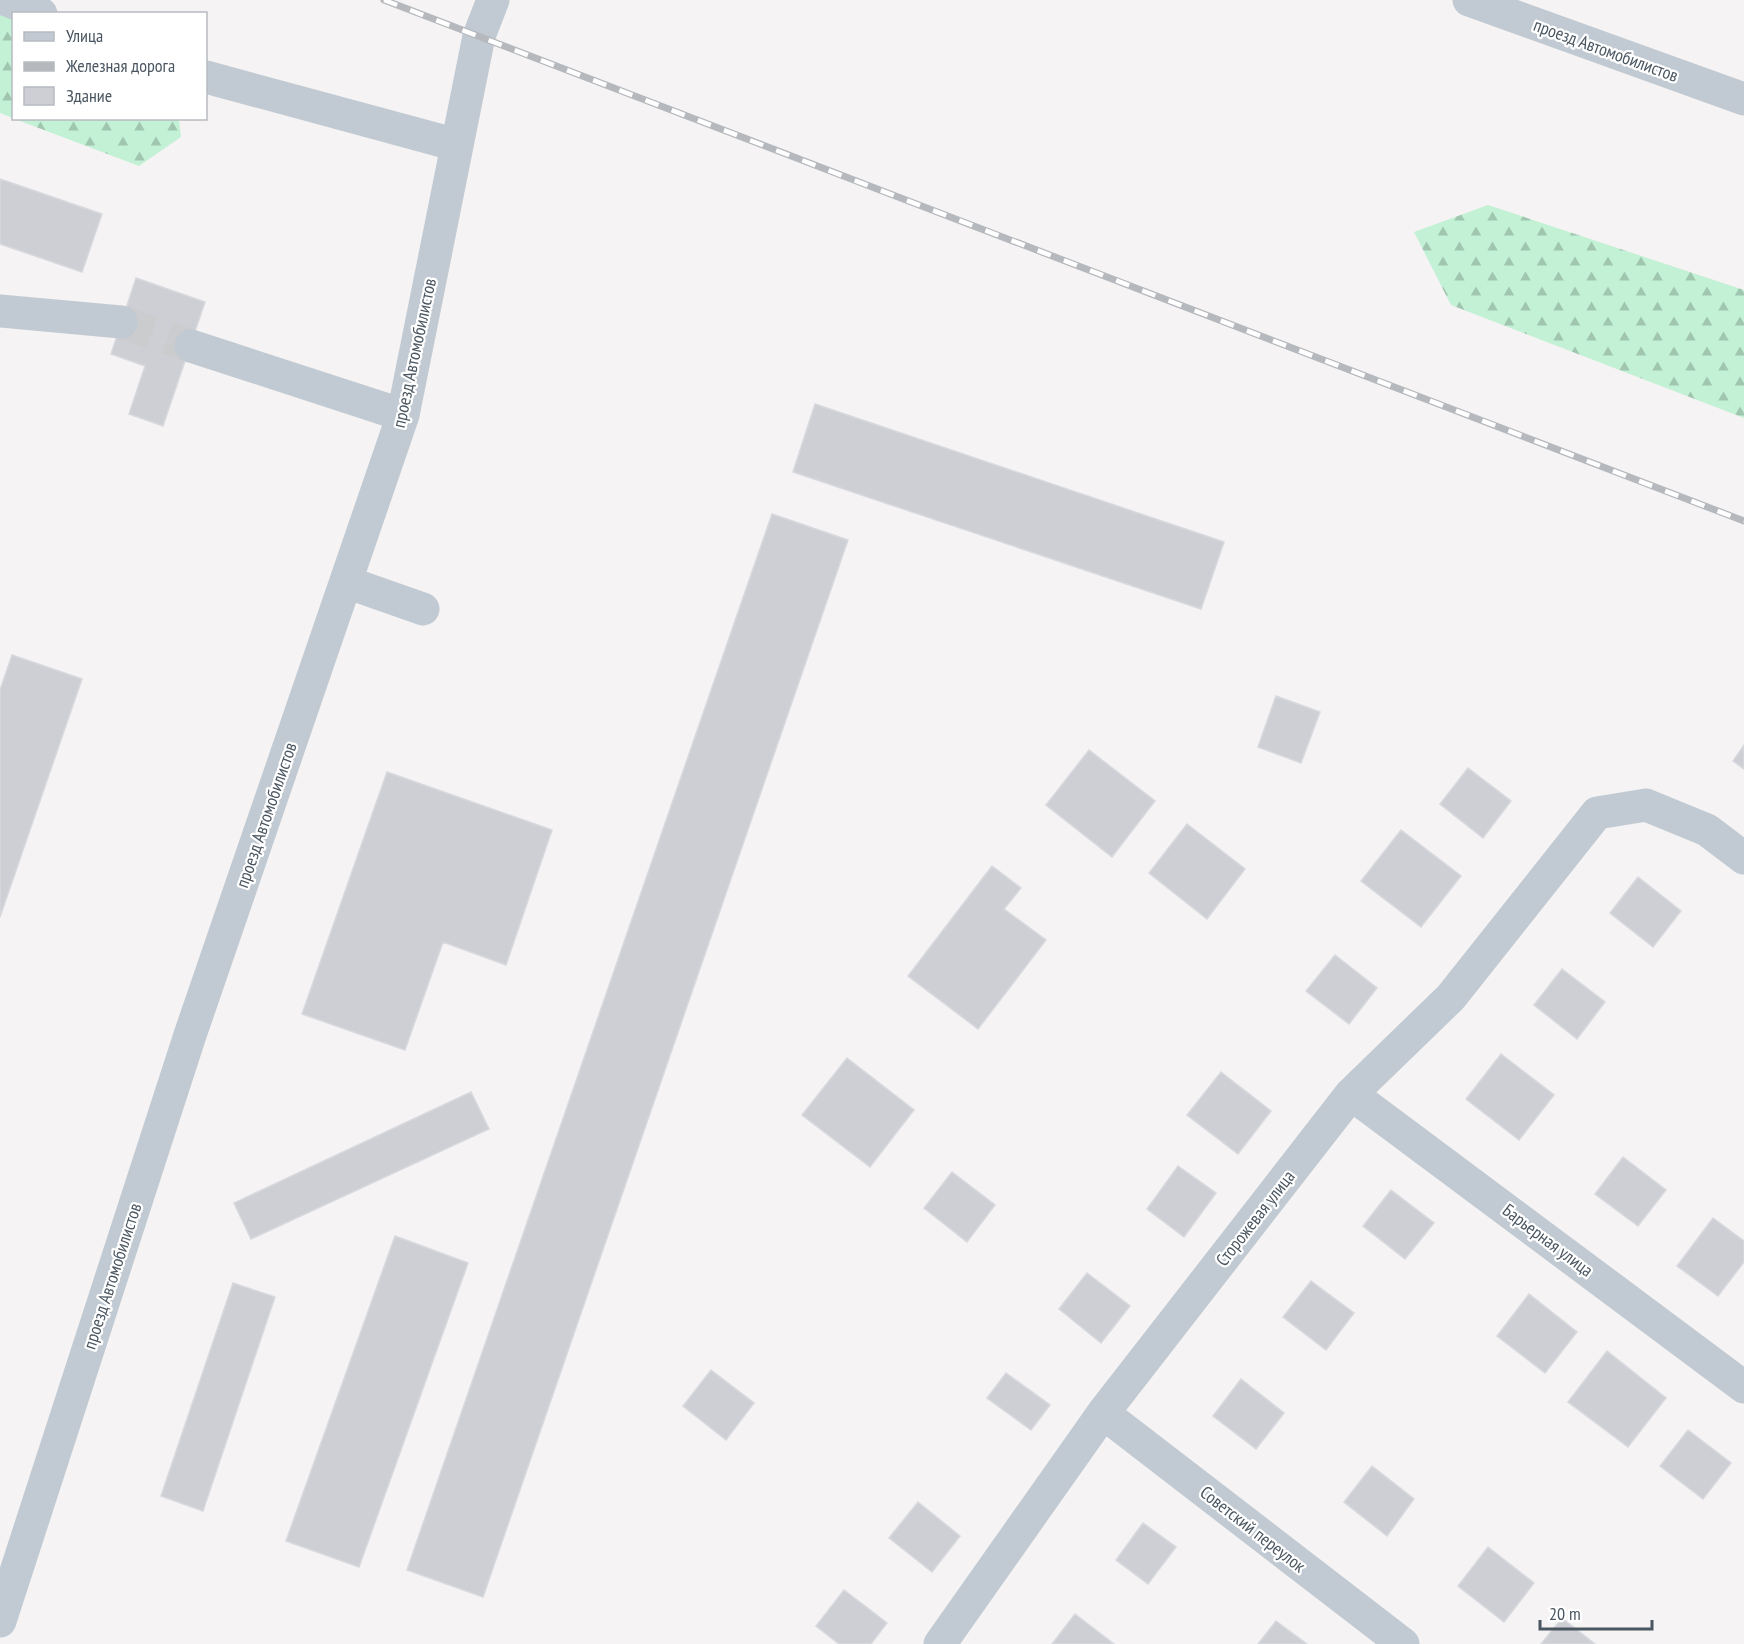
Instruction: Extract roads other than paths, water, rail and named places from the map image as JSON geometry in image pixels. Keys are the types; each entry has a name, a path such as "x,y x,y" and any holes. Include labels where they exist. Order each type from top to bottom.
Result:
{"street":[{"path":"7,0 36,12"},
{"name":"проезд Автомобилистов","path":"0,1621 190,1035 403,416 479,36 493,0"},
{"name":"проезд Автомобилистов","path":"1469,0 1744,99"},
{"path":"207,77 457,145"},
{"path":"0,311 121,322"},
{"path":"191,346 403,416"},
{"path":"346,582 423,609"},
{"name":"Сторожевая улица","path":"940,1644 1103,1413 1351,1094 1451,997 1597,813 1646,805 1707,830 1744,858"},
{"name":"Барьерная улица","path":"1351,1094 1744,1387"},
{"name":"Советский переулок","path":"1103,1413 1403,1644"}],"tunnel":[{"path":"121,322 191,346"}],"railway":[{"path":"384,0 1744,521"}]}
